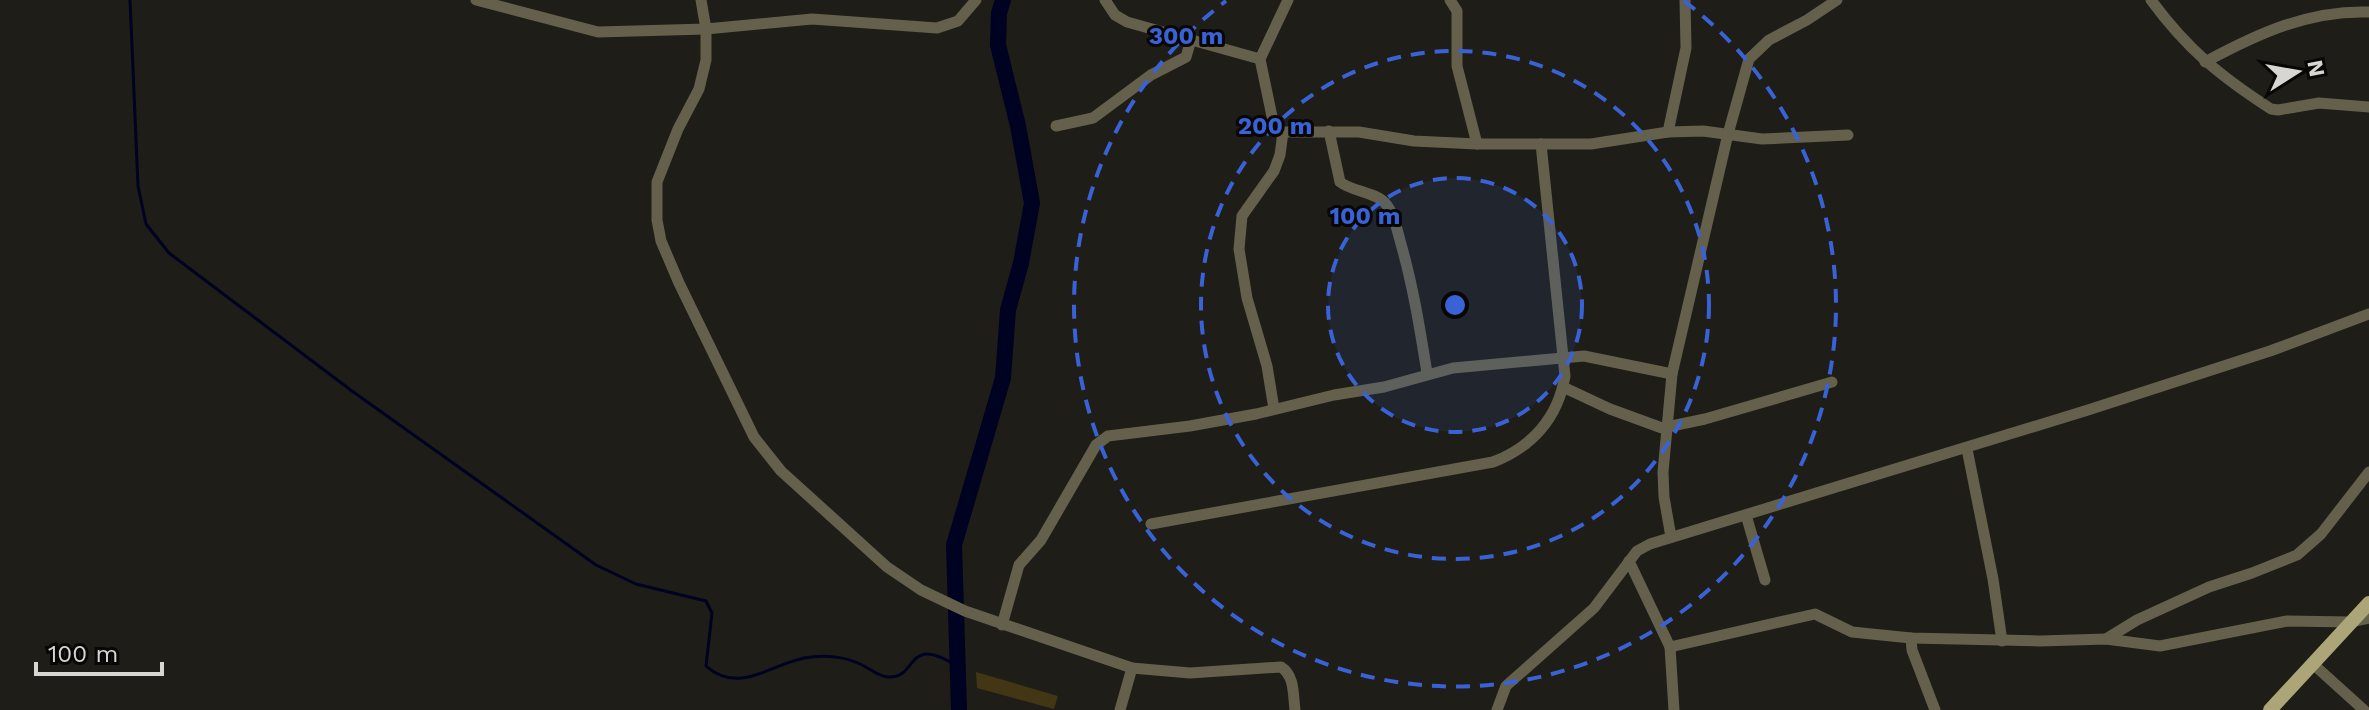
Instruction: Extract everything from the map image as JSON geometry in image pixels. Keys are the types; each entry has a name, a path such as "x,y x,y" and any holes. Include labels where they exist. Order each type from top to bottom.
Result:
{"main road":[{"path":"2270,710 2369,603"}],"street":[{"path":"476,0 586,30 706,29 812,19 937,28 958,21 976,0"},
{"path":"701,0 706,29 706,60 699,89 678,129 657,182 657,220 661,241 679,283 754,437 781,471 887,567 921,590 1002,625 1132,668 1190,673 1281,667 1291,679 1295,710"},
{"path":"1105,0 1115,15 1127,22 1260,59"},
{"path":"1288,0 1260,59 1274,126 1283,132 1359,132 1414,141 1477,144 1591,144 1668,132 1703,131 1762,139 1848,135"},
{"path":"1450,0 1457,11 1457,66 1477,144"},
{"path":"1668,132 1686,48 1685,0"},
{"path":"1671,537 1664,497 1666,427 1672,374 1728,134 1749,59 1769,40 1837,0"},
{"path":"2151,0 2172,28 2205,62 2271,109 2319,103 2369,107"},
{"path":"2205,62 2260,33 2302,19 2343,11 2369,12"},
{"path":"1056,126 1093,118 1151,75 1186,57 1191,40"},
{"path":"1329,131 1340,182 1379,198 1386,204 1396,225 1414,288 1427,373"},
{"path":"1274,409 1267,366 1247,298 1239,249 1242,216 1274,171 1283,132"},
{"path":"1151,524 1493,462 1517,452 1537,436 1554,411 1563,387 1565,359 1548,231 1541,144"},
{"path":"1497,710 1506,686 1594,608 1637,551 1671,537 1967,449 2270,351 2369,314"},
{"path":"1002,625 1019,565 1041,540 1096,445 1108,436 1190,426 1384,387 1453,368 1584,356 1672,374"},
{"path":"1563,387 1639,421 1666,427 1705,419 1832,382"},
{"path":"1967,449 2002,641"},
{"path":"2106,639 2137,620 2209,587 2297,555 2321,534 2369,472"},
{"path":"1746,515 1765,580"},
{"path":"1629,561 1670,647 1674,710"},
{"path":"1670,647 1815,614 1852,632 1911,638 2002,641 2106,639 2160,646 2287,621 2351,622 2369,618"},
{"path":"1911,638 1912,650 1935,710"},
{"path":"2313,664 2364,710"},
{"path":"1120,710 1132,668"}],"shaded area":[{"path":"976,672 1058,696 1054,709 977,688"}],"waterway":[{"path":"130,0 138,186 146,224 169,253 352,391 596,565 636,584 706,601 712,613 706,666 719,675 745,678 817,656 849,660 888,677 898,676 914,660 928,654 957,666"},
{"path":"959,710 954,545 1003,378 1008,310 1032,203 1018,126 998,45 999,13 1003,0"}]}
